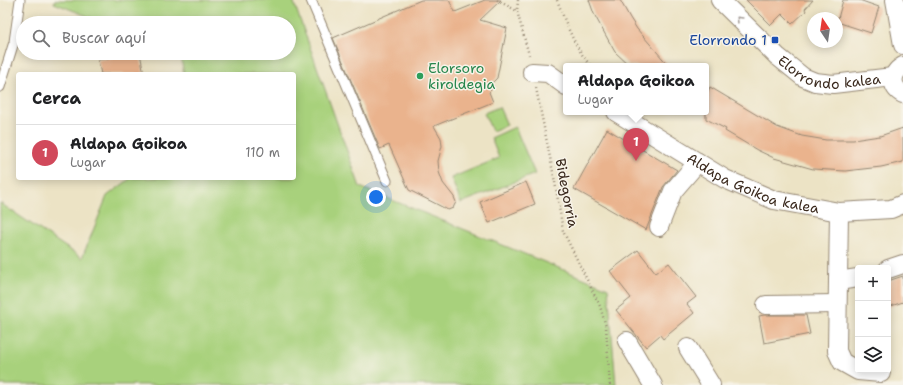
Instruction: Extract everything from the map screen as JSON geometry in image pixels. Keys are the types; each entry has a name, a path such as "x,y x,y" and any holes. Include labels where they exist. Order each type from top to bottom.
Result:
{"street":[{"name":"Elorrondo kalea","path":"720,0 777,56 803,78 815,82 833,84 898,72"},
{"path":"895,0 903,45"},
{"path":"532,72 548,73 563,84"},
{"path":"898,72 893,82 896,88 903,94"},
{"name":"Aldapa Goikoa kalea","path":"621,115 726,179 774,200 838,212 892,209 903,204"},
{"path":"659,227 673,191 698,162"},
{"path":"838,212 837,351 842,362 855,369"},
{"path":"891,268 903,264"},
{"path":"838,281 855,278"},
{"path":"766,305 837,304"},
{"path":"627,340 653,385"},
{"path":"688,348 711,385"}],"lane":[{"path":"18,16 20,0"},
{"path":"310,0 387,181"},
{"path":"0,87 14,42 16,28"}],"path":[{"path":"497,0 517,11"},
{"name":"Bidegorria","path":"518,0 517,11 527,47 555,182 563,231 600,306 606,327 610,385"},
{"path":"557,0 569,33 588,63"}],"green space":[{"path":"55,0 293,0 360,187 608,288 616,385 0,385 0,203 82,258 107,196 128,180 296,180 296,72 184,72 181,60 296,60 296,16 87,16 54,3"},
{"path":"499,107 507,125 492,131 484,113"},
{"path":"515,127 535,174 461,203 451,178 499,158 491,138"}],"building":[{"name":"Elorsoro kiroldegia","path":"421,0 449,0 455,12 485,0 501,0 480,20 507,28 497,78 491,84 494,87 489,92 493,102 434,126 441,138 442,146 438,161 439,172 443,183 456,202 453,208 448,210 409,190 389,145 380,149 333,38"},
{"path":"589,0 620,0 637,29 666,63 627,63 615,52 594,14"},
{"path":"746,0 813,0 805,9 806,11 792,24 782,14 771,25"},
{"path":"843,0 859,0 879,7 871,33 843,24 843,12 840,12"},
{"path":"98,60 141,60 144,72 101,72"},
{"path":"710,87 777,127 802,136 826,140 853,140 880,136 903,128 903,162 881,167 845,171 813,169 774,158 757,150 725,131 726,129 706,119 706,115 709,115"},
{"path":"607,129 677,170 663,187 646,230 574,189"},
{"path":"526,182 535,204 489,223 480,202"},
{"path":"638,250 656,273 669,263 696,297 687,304 694,313 663,339 660,335 646,347 616,310 631,298 610,271"},
{"path":"903,276 903,302 891,306 891,301 891,280"},
{"path":"806,315 810,334 764,343 759,316"}],"place":[{"name":"Elorrondo 1","path":"775,40"},
{"name":"Elorsoro kiroldegia","path":"420,76"},
{"name":"Aldapa Goikoa","path":"636,161"}]}
